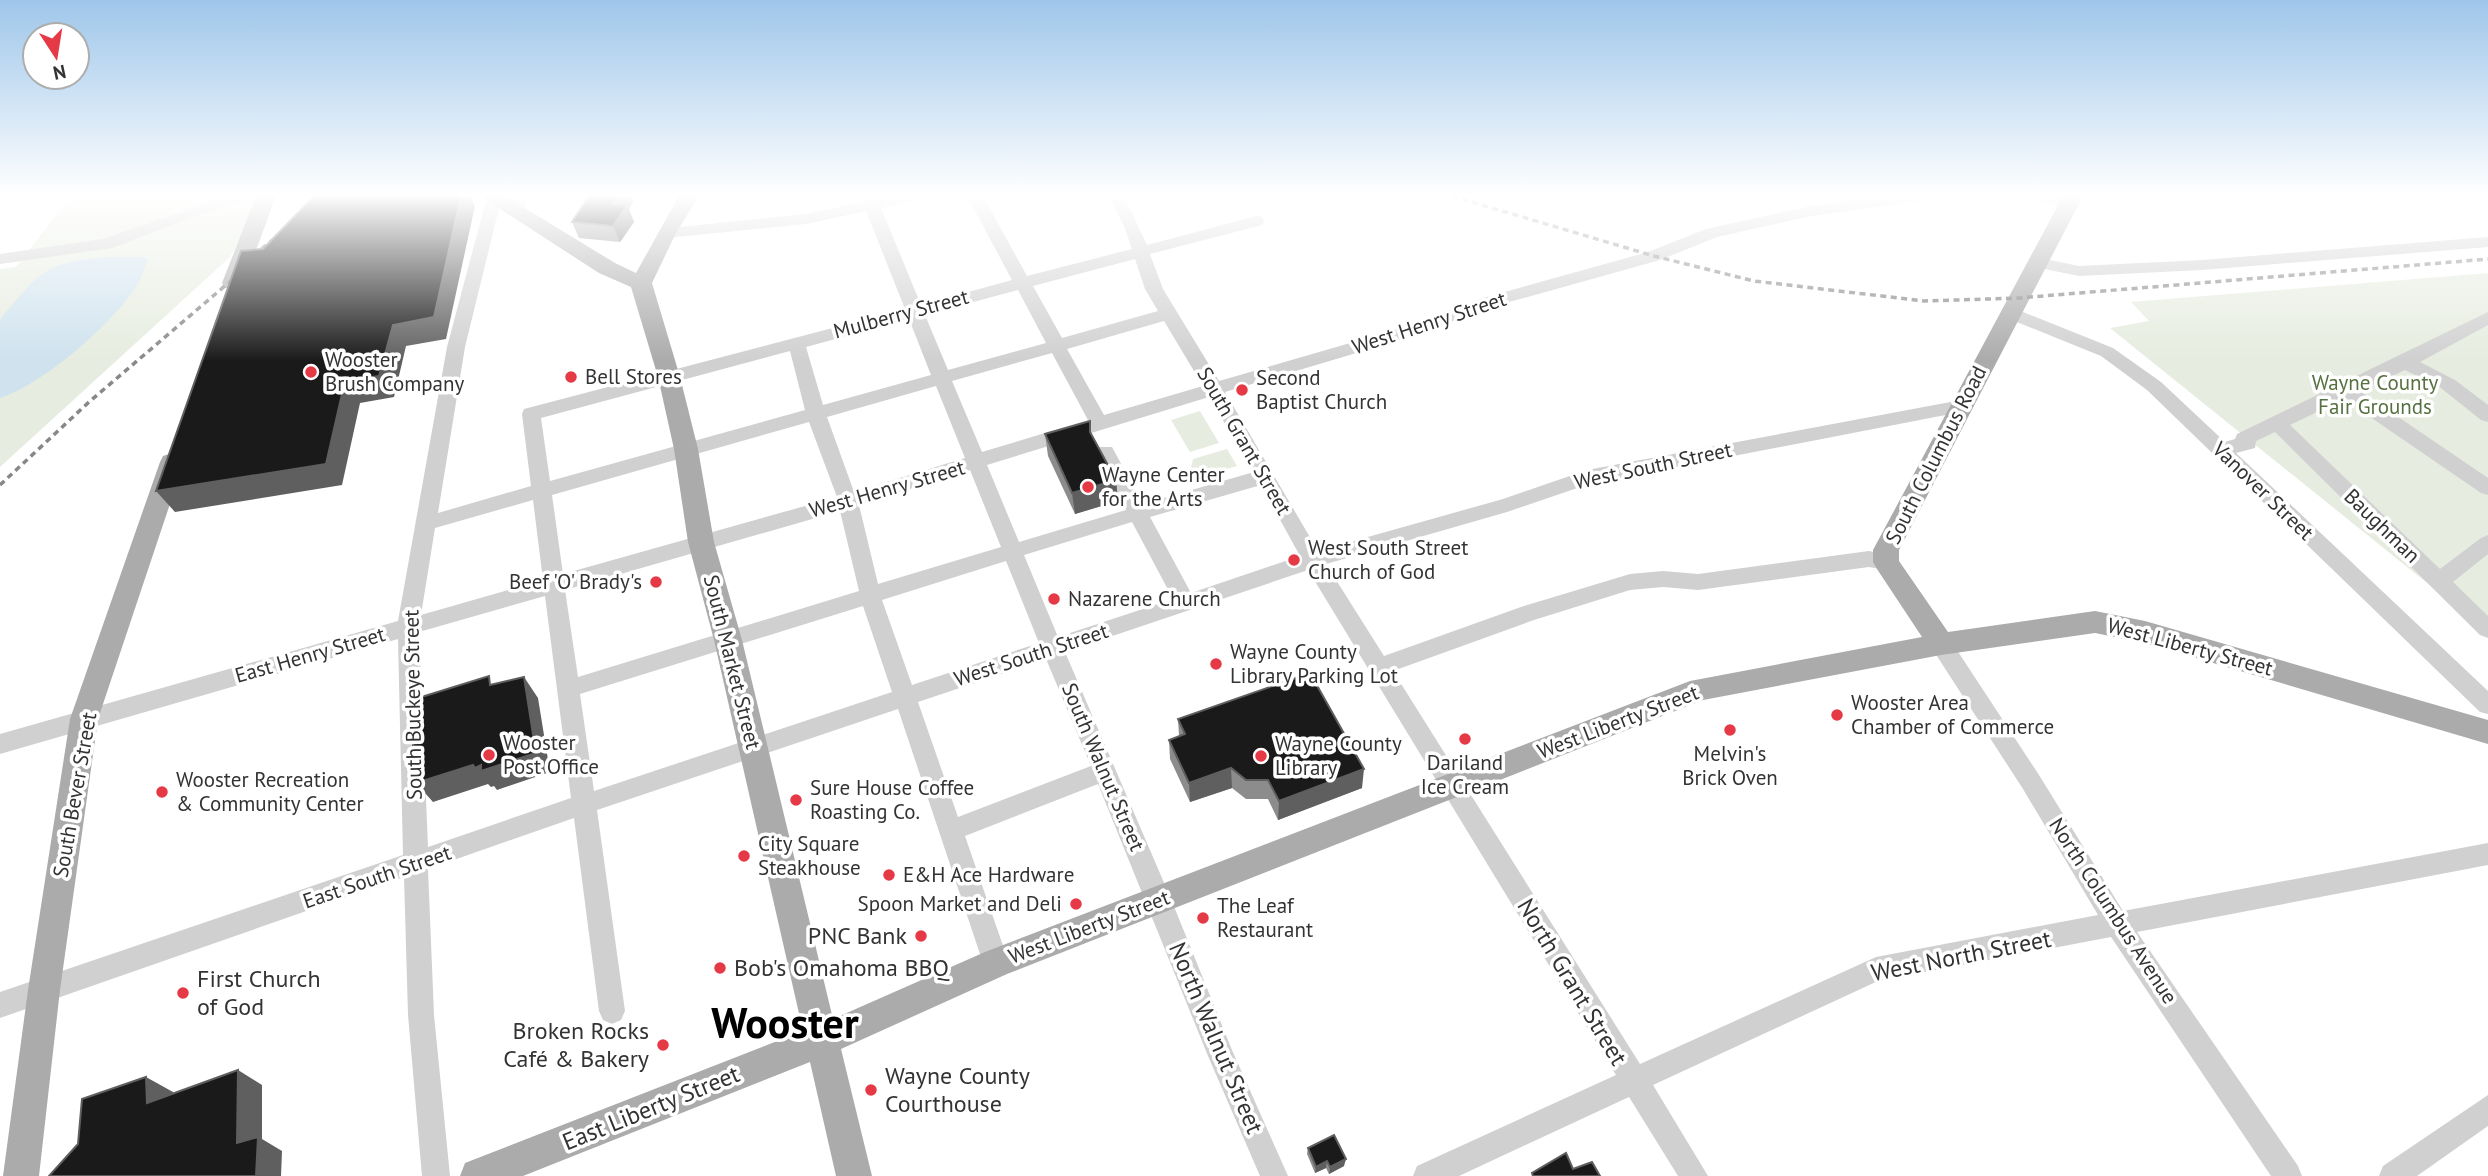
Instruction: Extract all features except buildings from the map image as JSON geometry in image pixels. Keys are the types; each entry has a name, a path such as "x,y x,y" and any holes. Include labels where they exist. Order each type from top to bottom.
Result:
{"main road":[{"path":"247,251 226,309 258,251"},
{"path":"583,251 607,268 641,283 657,251"},
{"name":"South Columbus Road","path":"1941,644 1886,562 1890,540 1961,406 2014,314 2040,251"},
{"name":"South Market Street","path":"641,283 669,377 686,449 701,542 728,640 823,1040"},
{"name":"South Bever Street","path":"21,1176 44,990 84,719 179,439"},
{"name":"West Liberty Street","path":"823,1040 996,963 1700,689 1941,644 2095,622 2116,624 2488,732"},
{"path":"823,1040 854,1176"},
{"name":"East Liberty Street","path":"478,1176 823,1040"}],"street":[{"path":"0,260 60,251"},
{"name":"South Buckeye Street","path":"436,1176 421,1015 408,626 456,347 479,251"},
{"name":"South Walnut Street","path":"890,251 940,379 1159,899"},
{"path":"1006,251 1099,423"},
{"name":"Mulberry Street","path":"540,491 531,414 1141,251"},
{"name":"South Grant Street","path":"1141,251 1154,289 1266,476 1313,561 1451,786"},
{"name":"West Henry Street","path":"701,542 976,463 1099,423 1394,336 1500,299 1667,251"},
{"path":"2036,262 2091,271 2378,251"},
{"path":"427,523 1169,313"},
{"name":"Vanover Street","path":"2014,314 2107,352 2154,386 2488,705"},
{"path":"2220,450 2248,443 2244,439 2405,362 2488,318"},
{"path":"795,342 816,414 848,501 872,597 996,963"},
{"path":"2405,362 2448,384 2488,415"},
{"path":"2345,390 2488,488"},
{"name":"West South Street","path":"754,749 1313,561 1507,505 1587,477 1961,406"},
{"name":"Baughman","path":"2277,423 2488,629"},
{"path":"1105,452 1186,604"},
{"path":"570,688 872,597 1013,549 1266,476"},
{"path":"540,491 556,584 582,805 612,1011"},
{"name":"East Henry Street","path":"0,744 701,542"},
{"path":"2439,582 2488,543"},
{"path":"1378,667 1529,613 1630,582 1662,579 1698,582 1869,559 1886,562"},
{"name":"North Columbus Avenue","path":"1941,644 2031,782 2118,925 2288,1176"},
{"name":"East South Street","path":"0,1005 417,864 582,805 754,749"},
{"path":"951,830 1104,771"},
{"name":"North Grant Street","path":"1451,786 1694,1176"},
{"name":"West North Street","path":"1427,1176 1876,969 2488,854"},
{"name":"North Walnut Street","path":"1159,899 1221,1056 1274,1176"},
{"path":"2393,1176 2488,1109"}],"green space":[{"path":"28,251 233,251 230,257 0,467 0,269 16,267"},
{"name":"Wayne County Fair Grounds","path":"2488,273 2488,632 2110,328 2149,321 2131,302"},
{"path":"1200,411 1219,443 1190,452 1171,420"},
{"path":"1227,449 1237,466 1212,473 1210,470 1200,473 1191,468 1193,459"}],"water":[{"path":"107,257 144,257 148,260 139,282 126,300 95,334 56,367 17,391 0,398 2,317 26,289 46,272 70,262"}],"railway":[{"path":"245,262 259,251"},
{"path":"1637,251 1754,281 1924,301 2019,298 2488,259"},
{"path":"0,485 89,402 247,267"}],"place":[{"name":"Wooster Brush Company","path":"311,372"},
{"name":"Bell Stores","path":"571,377"},
{"name":"Second Baptist Church","path":"1242,390"},
{"name":"Wayne Center for the Arts","path":"1088,487"},
{"name":"West South Street Church of God","path":"1294,560"},
{"name":"Beef 'O' Brady's","path":"656,582"},
{"name":"Nazarene Church","path":"1054,599"},
{"name":"Wayne County Library Parking Lot","path":"1216,664"},
{"name":"Wooster Area Chamber of Commerce","path":"1837,715"},
{"name":"Melvin's Brick Oven","path":"1730,730"},
{"name":"Dariland Ice Cream","path":"1465,739"},
{"name":"Wooster Post Office","path":"489,755"},
{"name":"Wayne County Library","path":"1261,756"},
{"name":"Wooster Recreation & Community Center","path":"162,792"},
{"name":"Sure House Coffee Roasting Co.","path":"796,800"},
{"name":"City Square Steakhouse","path":"744,856"},
{"name":"E&H Ace Hardware","path":"889,875"},
{"name":"Spoon Market and Deli","path":"1076,904"},
{"name":"The Leaf Restaurant","path":"1203,918"},
{"name":"PNC Bank","path":"921,936"},
{"name":"Bob's Omahoma BBQ","path":"720,968"},
{"name":"First Church of God","path":"183,993"},
{"name":"Broken Rocks Café & Bakery","path":"663,1045"},
{"name":"Wayne County Courthouse","path":"871,1090"}],"district":[{"name":"Wooster","path":"785,1023"}]}
